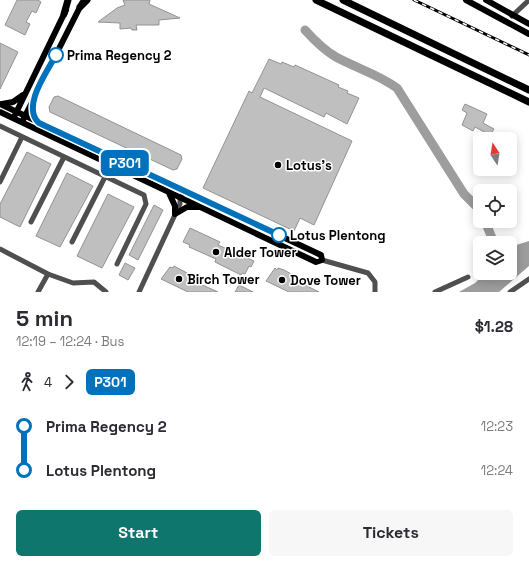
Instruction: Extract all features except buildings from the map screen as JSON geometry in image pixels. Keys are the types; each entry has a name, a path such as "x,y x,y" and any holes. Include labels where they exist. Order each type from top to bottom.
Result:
{"highway":[{"path":"64,14 68,0"},
{"path":"80,7 87,0"},
{"path":"316,0 529,102"},
{"path":"343,0 529,90"}],"main road":[{"path":"14,119 25,93 71,0"},
{"path":"22,123 83,0"},
{"path":"466,0 529,34"},
{"path":"486,0 512,16 529,24"},
{"path":"0,104 13,102 25,93"},
{"path":"32,101 32,114 39,123"},
{"path":"0,104 321,255 322,260 316,262 199,207 182,201 169,192 0,112"},
{"path":"169,192 175,206 175,214"},
{"path":"175,214 187,207 199,207"}],"street":[{"path":"512,16 529,0"},
{"path":"0,126 64,157 106,174 144,195 146,202 117,264"},
{"path":"0,182 22,137"},
{"path":"31,222 64,157"},
{"path":"72,242 114,158"},
{"path":"139,292 175,214 187,192"},
{"path":"0,249 48,274 76,284 92,281 106,292"},
{"path":"322,260 368,273 374,282 375,292"},
{"path":"38,292 48,274"},
{"path":"435,292 468,277"},
{"path":"510,292 529,279"}],"shaded area":[{"path":"529,241 529,266 517,276 517,245"},
{"path":"478,280 513,280 499,292 459,292"}],"waterway":[{"path":"305,30 319,45 332,54 397,88 464,194 473,203"},
{"path":"488,228 491,236"}],"railway":[{"path":"414,0 529,55"}],"bus line":[{"name":"P301","path":"56,55 32,101 32,114 39,123 279,235"}],"place":[{"name":"Prima Regency 2","path":"56,55"},
{"name":"Lotus's","path":"278,165"},
{"name":"Lotus Plentong","path":"279,235"},
{"name":"Alder Tower","path":"216,252"},
{"name":"Birch Tower","path":"179,279"},
{"name":"Dove Tower","path":"282,280"}]}
